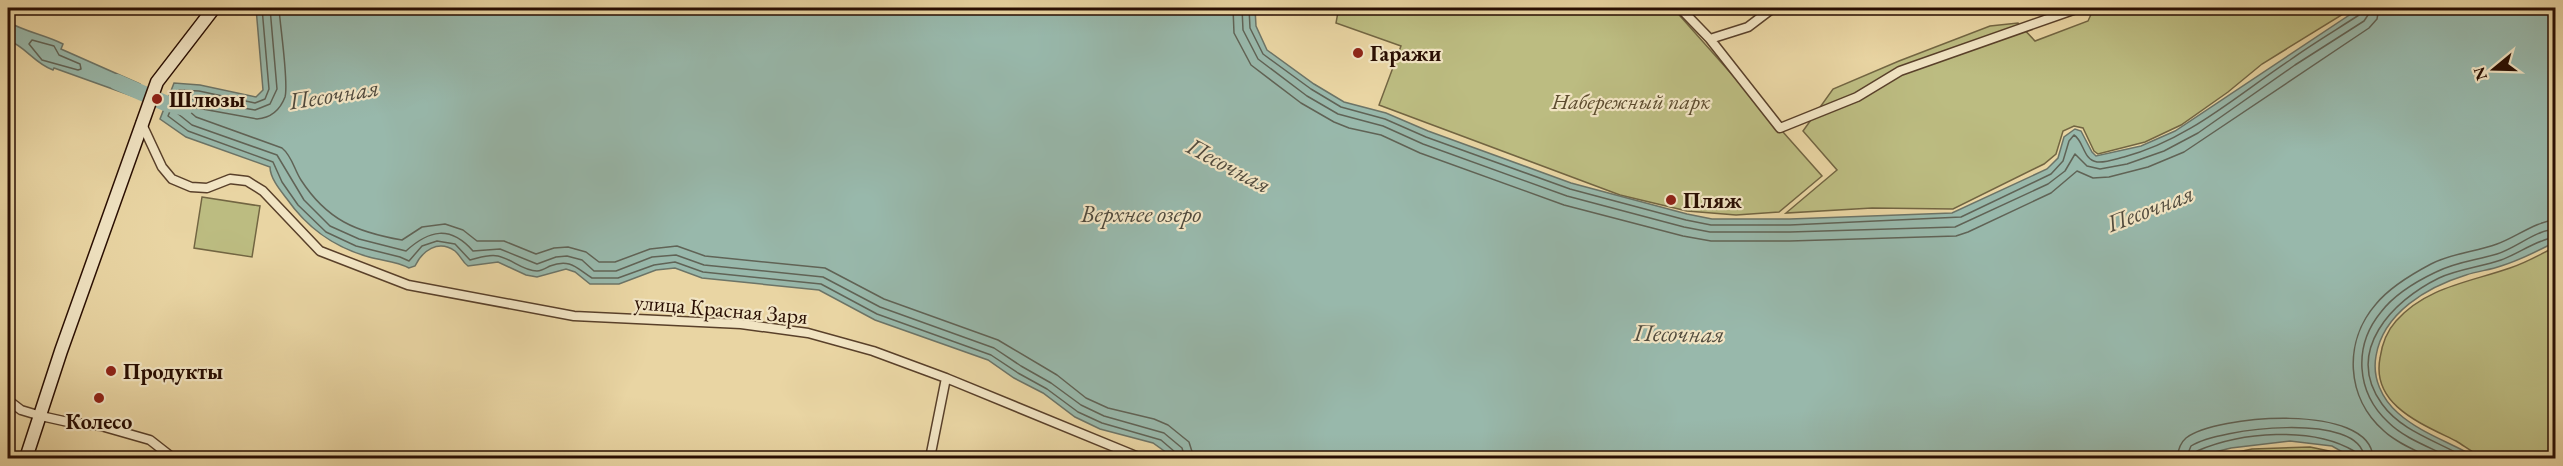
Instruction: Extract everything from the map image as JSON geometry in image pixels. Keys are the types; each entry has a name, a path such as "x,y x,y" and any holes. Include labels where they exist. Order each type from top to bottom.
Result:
{"main road":[{"path":"26,459 143,116 157,82 214,8"}],"street":[{"path":"1680,8 1710,39 1780,128 1857,97 1900,71 2079,8"},
{"path":"1710,39 1748,27 1773,8"},
{"name":"улица Красная Заря","path":"143,116 162,167 172,179 191,187 207,188 230,179 247,180 263,191 320,251 408,285 574,316 741,324 808,333 873,351 946,378 1142,459"},
{"path":"930,459 946,378"},
{"path":"8,400 21,410 41,416 101,426 150,440 173,459"}],"green space":[{"name":"Набережный парк","path":"1347,8 1673,8 1822,176 1779,212 1736,215 1687,211 1620,195 1379,105 1401,46 1336,23 1338,12"},
{"path":"2094,8 2353,8 2262,64 2228,92 2181,125 2145,142 2098,154 2094,151 2083,128 2074,126 2063,131 2056,154 2044,164 1953,209 1872,208 1786,213 1837,170 1803,131 1833,89 1990,26 2018,23 2035,41 2088,21"},
{"path":"202,197 260,206 252,257 194,248"},
{"path":"2555,247 2555,458 2513,460 2483,457 2415,420 2391,400 2383,388 2379,374 2380,358 2385,338 2396,321 2421,300 2435,293 2516,266"},
{"path":"2310,447 2329,451 2341,458 2209,458 2252,449"}],"water":[{"name":"Верхнее озеро","path":"256,8 1255,8 1256,26 1267,50 1314,84 1344,102 1386,113 1428,131 1571,183 1687,214 1712,219 1790,219 1952,213 2047,169 2058,158 2064,137 2075,129 2081,131 2096,156 2141,146 2175,131 2360,8 2555,8 2555,242 2515,261 2451,280 2436,287 2409,304 2397,315 2380,341 2375,364 2377,380 2387,401 2416,426 2477,458 2353,458 2332,446 2290,441 2231,448 2191,458 1174,458 1153,443 1100,429 1075,417 1043,393 1014,378 988,360 875,320 819,290 702,278 675,268 656,270 619,284 590,284 575,272 566,269 537,277 526,275 498,262 468,266 455,251 443,246 426,251 415,266 409,268 344,248 323,236 295,210 276,184 270,167 186,137 160,119 174,83 200,85 256,97 263,90"},
{"path":"8,22 63,44 61,49 140,84 135,97 46,67 8,40"}],"waterway":[{"name":"Песочная","path":"117,82 165,103 185,108"}],"place":[{"name":"Гаражи","path":"1358,53"},
{"name":"Шлюзы","path":"157,99"},
{"name":"Пляж","path":"1671,200"},
{"name":"Продукты","path":"111,371"},
{"name":"Колесо","path":"99,398"}]}
